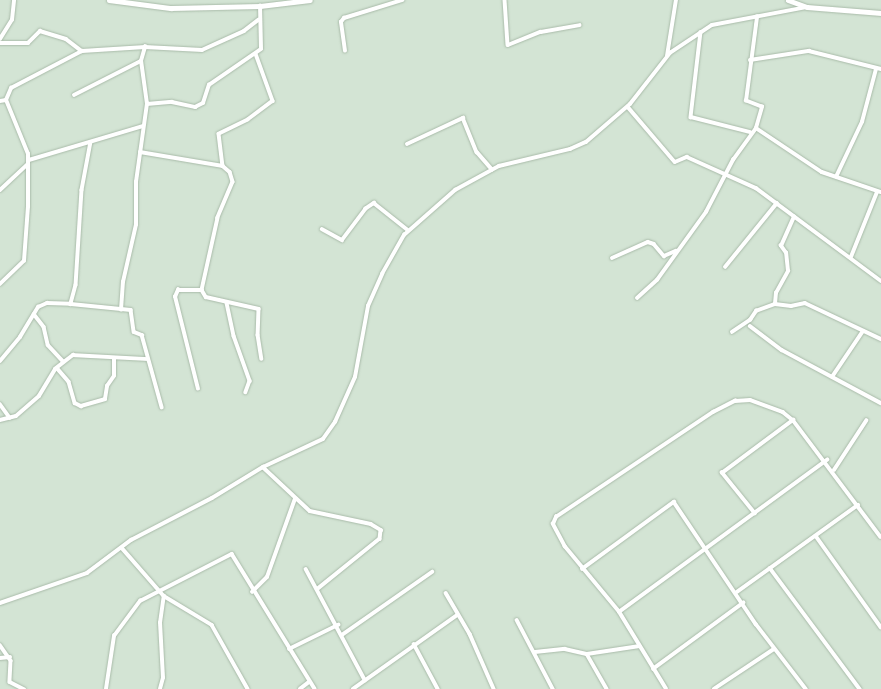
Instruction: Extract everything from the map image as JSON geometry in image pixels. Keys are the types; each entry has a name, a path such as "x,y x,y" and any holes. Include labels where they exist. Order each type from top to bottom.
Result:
{"street":[{"path":"0,39 12,20 14,0"},
{"path":"109,0 171,8 260,6 310,0"},
{"path":"345,51 341,22 344,18 402,0"},
{"path":"505,0 508,45 541,32 579,25"},
{"path":"667,56 676,0"},
{"path":"788,0 807,8"},
{"path":"147,104 172,102 199,106 205,101 209,86 256,54 261,45 258,20 260,6"},
{"path":"0,603 87,573 131,540 206,502 263,466 323,439 336,422 355,378 368,306 408,230 455,190 492,169 570,149 602,131 628,107 667,56 701,32 722,22 807,8 881,13"},
{"path":"637,298 657,280 677,250 706,212 750,132 756,128 762,107 746,101 750,60 757,17"},
{"path":"0,102 6,100 11,88 82,51 145,47 202,50 244,31 258,20"},
{"path":"0,43 25,44 40,31 66,39 82,51"},
{"path":"701,32 691,117 750,132"},
{"path":"121,310 123,282 137,219 135,189 147,104 141,61 145,47"},
{"path":"750,60 809,51 876,69 881,69"},
{"path":"223,166 219,134 248,120 273,101 256,54"},
{"path":"74,95 141,61"},
{"path":"836,176 862,122 876,69"},
{"path":"0,284 25,256 27,165 29,160 20,127 6,100"},
{"path":"628,107 675,162 687,157 726,176 756,188 851,257 881,281"},
{"path":"407,144 463,118 477,152 492,169"},
{"path":"29,160 80,147 91,142 143,126"},
{"path":"756,128 822,172 879,192 851,257"},
{"path":"71,304 76,285 78,227 88,150 91,142"},
{"path":"80,147 88,150"},
{"path":"140,152 223,166 230,172 232,188 218,218 202,290 206,297 227,303 259,309 258,335 262,359"},
{"path":"0,190 27,165"},
{"path":"322,229 342,240 365,209 374,203 408,230"},
{"path":"725,267 777,203"},
{"path":"775,304 776,293 788,271 786,253 780,246 794,217"},
{"path":"612,258 648,242 664,256 677,250"},
{"path":"198,388 175,297 178,290 202,290"},
{"path":"227,303 234,336 250,381 246,392"},
{"path":"732,332 750,320 756,311 775,304 791,306 805,303 881,339"},
{"path":"0,361 43,304 71,304 132,312 134,332 142,335 147,359 162,407"},
{"path":"34,314 44,327 49,347 63,361"},
{"path":"750,326 782,350 881,403"},
{"path":"832,377 863,331"},
{"path":"0,420 10,418 39,396 63,361 86,353 114,359 147,359"},
{"path":"57,368 69,382 75,403 81,406 105,399 107,386 114,376 114,359"},
{"path":"666,689 619,612 582,569 556,533 553,524 556,517 646,455 736,400 760,402 793,420 827,460 881,537"},
{"path":"0,404 10,418"},
{"path":"755,514 722,473 793,420"},
{"path":"834,470 866,421"},
{"path":"619,612 706,546 755,514 827,460"},
{"path":"263,466 295,499 316,514 371,524 382,533 380,539 318,589"},
{"path":"252,592 268,577 295,499"},
{"path":"582,569 673,502 706,546 774,649 806,689"},
{"path":"737,592 858,505"},
{"path":"816,536 881,627"},
{"path":"122,548 159,588 164,596 212,625 248,689"},
{"path":"106,689 116,630 140,601 159,588 232,554 252,592 290,649 309,682 315,689"},
{"path":"770,568 860,689"},
{"path":"306,569 338,625 365,680"},
{"path":"342,635 432,572"},
{"path":"446,593 457,615 470,634 494,689"},
{"path":"160,689 163,678 160,623 164,596"},
{"path":"653,669 743,603"},
{"path":"353,689 414,644 457,615"},
{"path":"517,620 553,689"},
{"path":"290,649 338,625"},
{"path":"414,644 438,689"},
{"path":"0,645 10,657 10,682 24,689"},
{"path":"535,652 565,649 587,654 639,646"},
{"path":"714,689 774,649"},
{"path":"587,654 607,689"},
{"path":"0,658 10,657"},
{"path":"300,689 309,682"}],"shaded area":[{"path":"0,0 881,0 881,689 0,689"}]}
